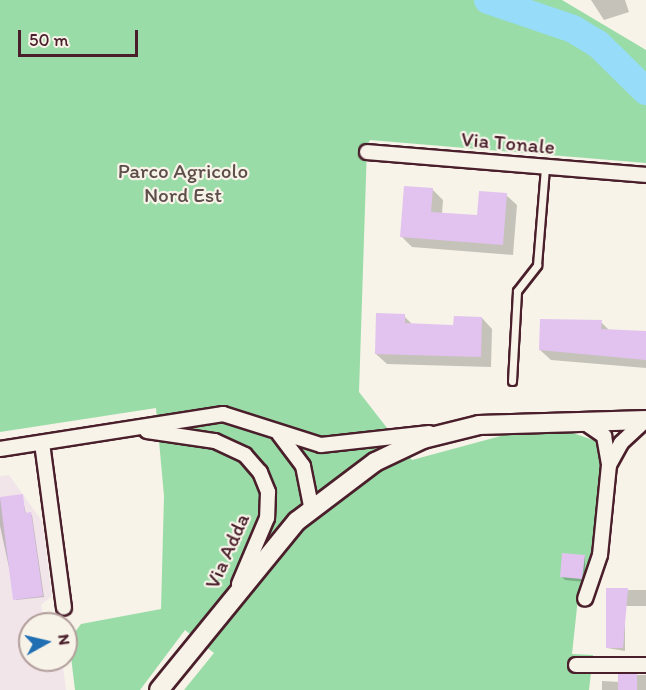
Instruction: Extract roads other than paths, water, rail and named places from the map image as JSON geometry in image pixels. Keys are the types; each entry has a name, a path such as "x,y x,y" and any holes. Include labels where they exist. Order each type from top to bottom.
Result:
{"street":[{"name":"Via Tonale","path":"367,152 646,175"},
{"name":"Via Adda","path":"0,448 223,414 334,446 450,430 578,420 646,420"},
{"name":"Via Adda","path":"578,420 604,436 609,465 600,555 585,599"},
{"name":"Via Adda","path":"609,465 621,443 646,420"},
{"name":"Via Adda","path":"133,429 215,441 245,455 263,478 267,518 226,610"},
{"path":"272,429 303,466 311,506"},
{"name":"Via Adda","path":"159,690 311,506 375,462 450,430"},
{"path":"42,443 64,608"},
{"path":"576,665 646,665"}],"lane":[{"path":"512,381 518,291 537,265 545,167"}],"waterway":[{"path":"488,0 573,29 598,44 646,91"}],"park label":[{"name":"Parco Agricolo Nord Est","path":"183,183"}]}
